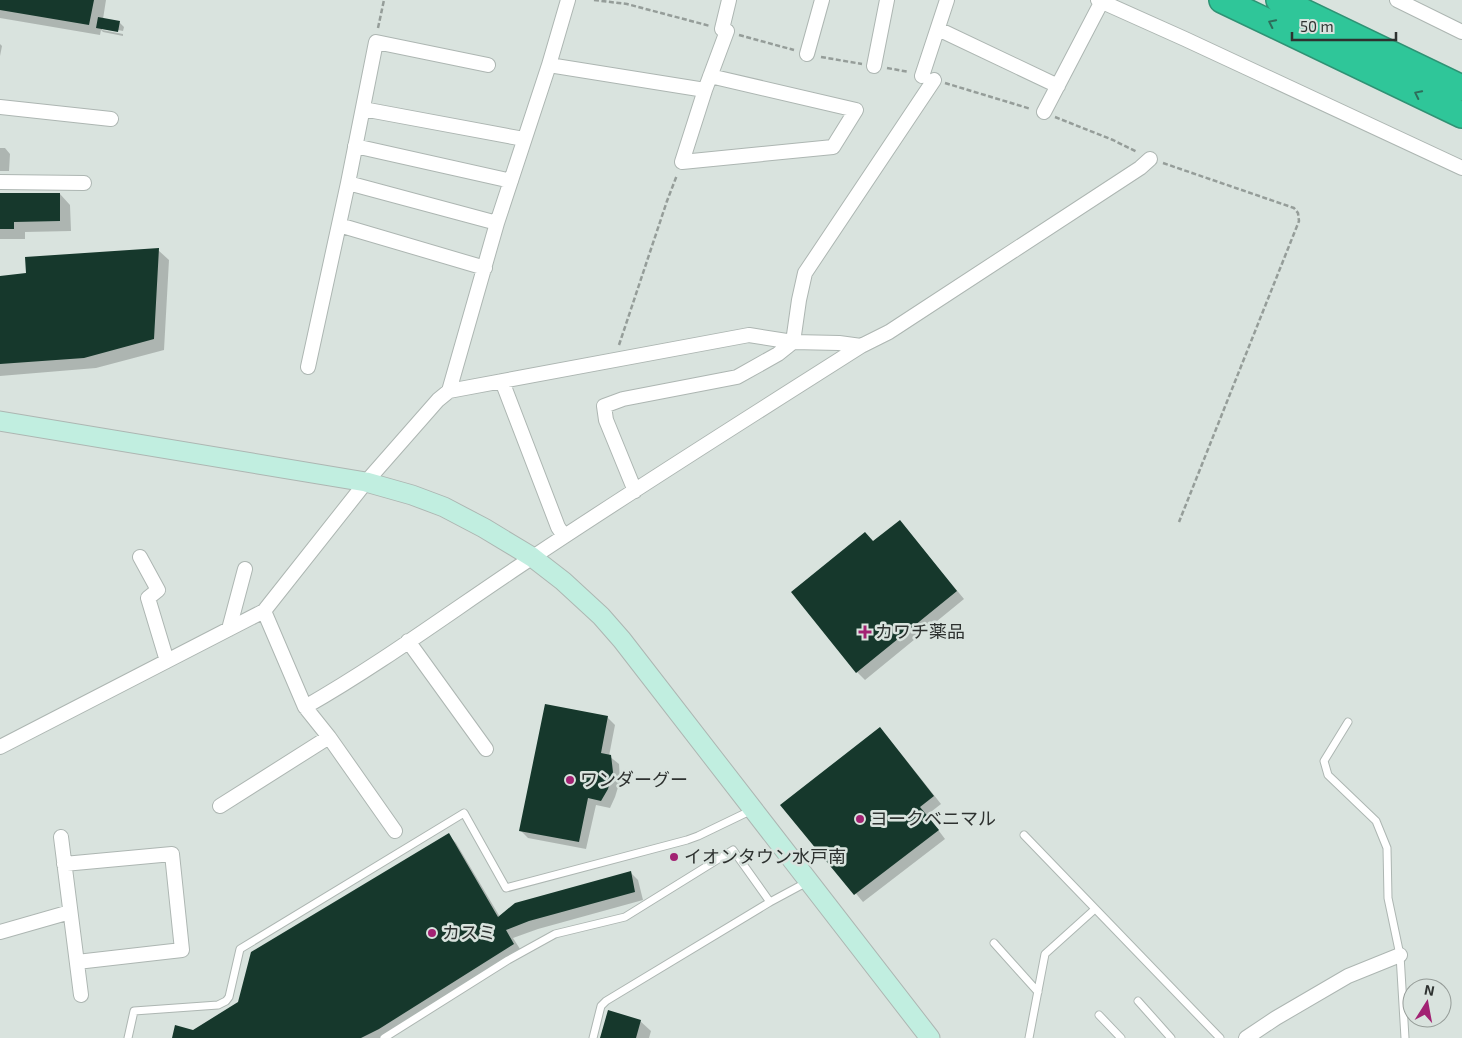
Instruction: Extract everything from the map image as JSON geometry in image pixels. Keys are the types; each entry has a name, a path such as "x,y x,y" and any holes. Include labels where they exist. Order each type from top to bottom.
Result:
{"highway":[{"path":"1222,0 1462,115"},
{"path":"1279,0 1462,88"}],"street":[{"path":"449,391 497,223 549,65 568,0"},
{"path":"710,76 856,110 833,147 682,162 724,30 730,0"},
{"path":"807,54 822,0"},
{"path":"874,66 888,0"},
{"path":"635,491 606,420 604,406 624,399 737,377 778,354 793,342 805,273 928,78 946,0"},
{"path":"1397,0 1462,32"},
{"path":"1044,112 1100,1 1462,168"},
{"path":"938,29 1058,86"},
{"path":"308,367 376,42 488,65"},
{"path":"549,65 705,90"},
{"path":"0,107 111,119"},
{"path":"363,109 524,139"},
{"path":"355,146 511,181"},
{"path":"305,707 408,641 564,536 861,346 889,332 1026,244 1150,159"},
{"path":"0,182 84,183"},
{"path":"348,183 497,223"},
{"path":"339,226 485,268"},
{"path":"0,747 264,611 366,482 438,400 449,391 749,335 793,342 839,343 861,346"},
{"path":"502,381 558,527 564,536"},
{"path":"0,421 366,482 444,508 484,528 532,557 563,581 602,616 612,628 930,1038"},
{"path":"140,557 158,590 148,598 167,662"},
{"path":"229,629 245,569"},
{"path":"264,611 305,707 329,737 395,831"},
{"path":"408,641 486,749"},
{"path":"220,806 329,737"},
{"path":"61,836 81,995"},
{"path":"64,864 172,854 182,950 77,962"},
{"path":"0,932 70,912"},
{"path":"1246,1038 1276,1018 1348,976 1400,955"}],"lane":[{"path":"1348,722 1324,760 1328,775 1376,821 1387,848 1388,898 1400,955 1405,1038"},
{"path":"128,1038 134,1010 222,1004 229,996 240,949 464,813 506,888 687,840 753,809"},
{"path":"1024,835 1220,1038"},
{"path":"384,1038 508,960 555,934 625,917 733,850 770,902"},
{"path":"593,1038 601,1006 606,1001 770,902 809,881"},
{"path":"1028,1038 1046,954 1095,909"},
{"path":"994,943 1038,992"},
{"path":"1138,1001 1171,1038"},
{"path":"1099,1015 1121,1038"}],"path":[{"path":"376,42 384,0"},
{"path":"594,0 627,4 807,54 898,69 1044,112 1113,140 1150,159 1294,208 1298,213 1299,221 1179,522"},
{"path":"614,360 667,201 682,162"}],"building":[{"path":"0,0 94,0 89,25 0,10"},
{"path":"98,17 120,21 118,32 96,28"},
{"path":"0,193 60,193 60,221 14,222 14,229 0,229"},
{"path":"159,248 154,339 84,358 0,364 0,276 26,273 25,257"},
{"name":"カワチ薬品","path":"900,520 957,591 856,673 791,592 865,532 873,541"},
{"name":"ワンダーグー","path":"545,704 608,716 601,753 611,755 613,772 608,789 601,801 588,798 579,842 519,831"},
{"name":"ヨークベニマル","path":"880,727 934,796 920,807 939,830 854,895 780,805"},
{"path":"449,833 498,917 515,903 631,871 635,892 529,921 506,930 514,944 379,1029 361,1038 172,1038 175,1025 193,1030 238,1002 251,952"},
{"path":"608,1010 641,1020 636,1038 600,1038"}],"place":[{"name":"カワチ薬品","path":"865,632"},
{"name":"ワンダーグー","path":"570,780"},
{"name":"ヨークベニマル","path":"860,819"},
{"name":"イオンタウン水戸南","path":"674,857"},
{"name":"カスミ","path":"432,933"}]}
